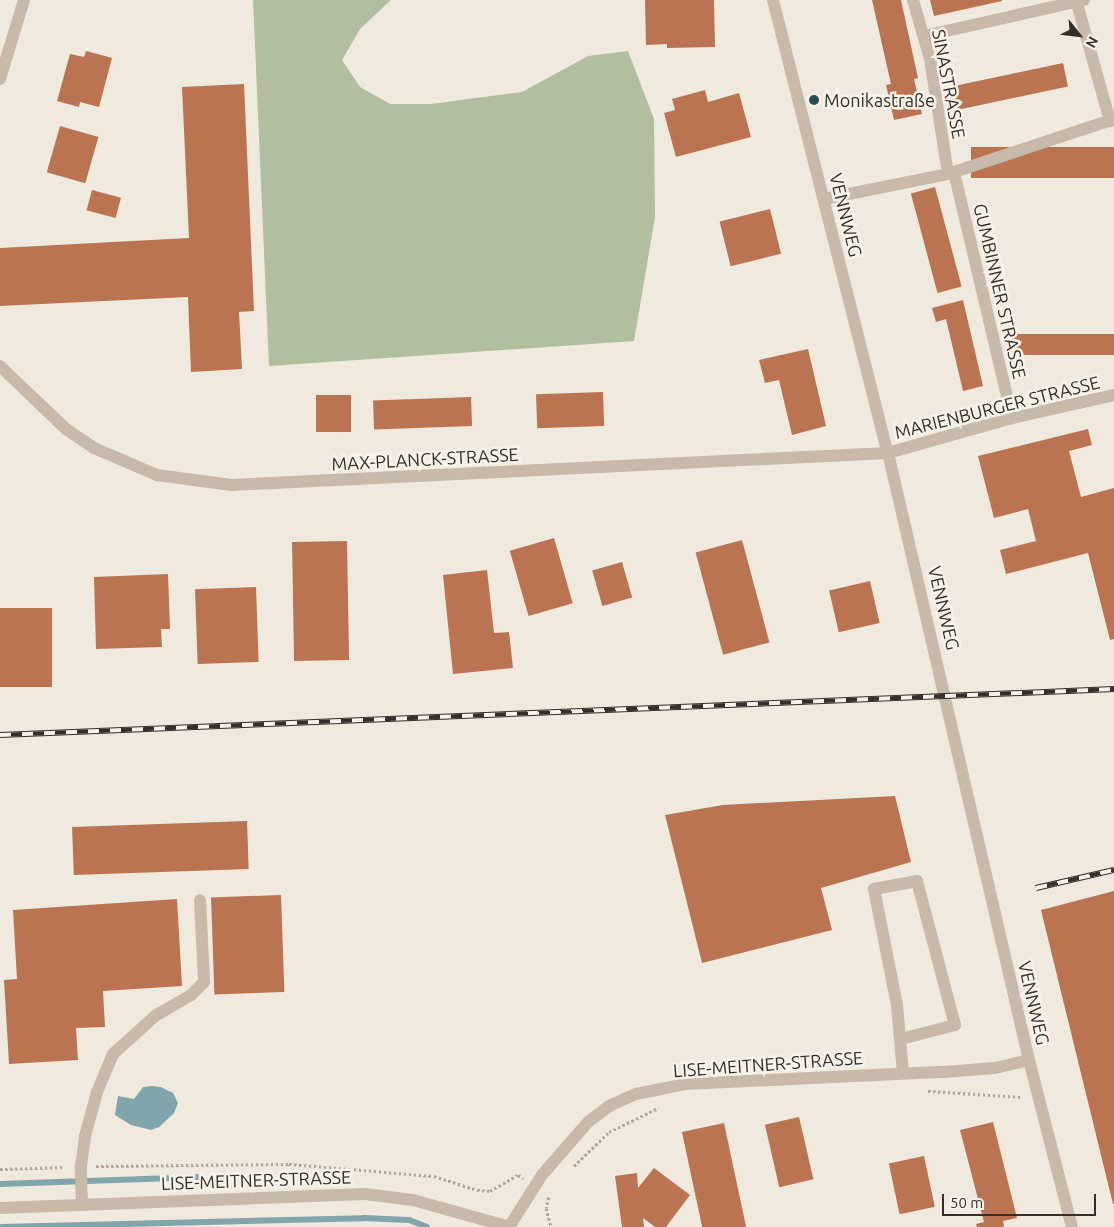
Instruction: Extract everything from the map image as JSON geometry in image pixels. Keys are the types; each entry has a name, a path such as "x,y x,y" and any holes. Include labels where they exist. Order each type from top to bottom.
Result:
{"street":[{"path":"0,79 24,0"},
{"name":"VENNWEG","path":"773,0 888,453 1029,1060 1072,1227"},
{"name":"SINASTRASSE","path":"913,0 924,36 951,173"},
{"path":"824,199 951,173 1112,120 1079,1 924,36"},
{"name":"GUMBINNER STRASSE","path":"951,173 1012,418"},
{"name":"MAX-PLANCK-STRASSE","path":"0,366 66,429 94,448 158,475 191,482 231,486 888,453"},
{"name":"MARIENBURGER STRASSE","path":"888,453 1012,418 1114,395"},
{"path":"901,1039 955,1025 917,881 874,889 901,1039 903,1073"},
{"path":"82,1204 81,1166 85,1136 95,1100 113,1054 155,1016 192,995 204,982 200,900"},
{"name":"LISE-MEITNER-STRASSE","path":"0,1208 365,1194 413,1200 509,1227 537,1184 588,1122 609,1106 636,1094 685,1084 995,1068 1029,1060"}],"path":[{"path":"926,1091 1040,1098"},
{"path":"566,1174 609,1132 666,1104"},
{"path":"0,1169 81,1166 289,1164 434,1176 477,1190 490,1190 518,1175 550,1191 546,1208 551,1227"}],"green space":[{"path":"253,0 391,0 360,29 342,60 360,87 390,104 431,104 522,92 588,56 628,51 654,119 655,217 634,341 269,366"}],"water":[{"path":"143,1087 161,1087 173,1093 178,1103 174,1113 159,1127 151,1130 131,1125 115,1115 118,1096 134,1099"}],"building":[{"path":"645,0 714,0 715,47 667,48 667,44 646,45"},
{"path":"872,0 901,0 918,78 914,79 922,114 894,120 886,85 891,84"},
{"path":"930,0 1002,0 1002,1 934,16"},
{"path":"86,51 112,58 99,107 80,102 79,107 57,101 70,54 84,57"},
{"path":"1063,63 1068,86 955,111 950,87"},
{"path":"244,84 254,311 239,312 242,369 191,372 188,297 0,306 0,248 189,238 182,87"},
{"path":"705,90 708,102 739,93 751,137 676,157 664,113 675,110 672,99"},
{"path":"60,126 98,137 85,183 47,172"},
{"path":"971,147 1114,147 1114,178 971,178"},
{"path":"935,187 962,286 938,293 911,193"},
{"path":"92,190 121,198 116,218 87,210"},
{"path":"770,209 781,254 731,266 720,222"},
{"path":"963,300 983,386 963,391 946,319 936,322 932,308"},
{"path":"1008,334 1114,334 1114,355 1008,355"},
{"path":"808,349 826,426 792,435 779,380 765,383 759,360"},
{"path":"603,392 604,426 537,428 536,394"},
{"path":"316,395 351,395 351,432 316,432"},
{"path":"471,397 472,426 374,429 373,400"},
{"path":"1088,429 1092,445 1069,451 1081,497 1114,488 1114,639 1110,640 1088,553 1006,574 1000,550 1036,541 1028,509 994,518 978,456"},
{"path":"554,538 573,603 529,616 510,551"},
{"path":"742,540 769,642 723,655 696,552"},
{"path":"347,541 349,660 294,661 292,542"},
{"path":"622,562 632,598 602,606 592,571"},
{"path":"487,570 494,633 509,632 513,668 453,674 443,575"},
{"path":"168,574 170,629 161,629 162,647 96,649 94,577"},
{"path":"870,581 880,623 839,632 829,590"},
{"path":"256,587 259,662 198,664 195,589"},
{"path":"0,608 52,608 52,687 0,687"},
{"path":"895,796 911,862 821,888 832,930 702,963 665,815 723,805"},
{"path":"247,821 249,869 74,875 72,827"},
{"path":"1114,891 1114,1204 1113,1204 1041,910"},
{"path":"281,895 284,992 214,994 211,897"},
{"path":"177,899 182,986 103,991 105,1027 76,1028 78,1060 9,1064 4,980 17,979 13,910"},
{"path":"799,1117 813,1179 779,1187 765,1125"},
{"path":"993,1122 1017,1218 1003,1221 1004,1227 977,1227 976,1224 984,1222 960,1130"},
{"path":"724,1123 746,1227 702,1227 682,1132"},
{"path":"924,1156 935,1207 900,1214 889,1163"},
{"path":"654,1168 690,1195 666,1227 655,1227 643,1218 644,1227 622,1227 615,1176 637,1173 638,1188"}],"waterway":[{"path":"0,1184 202,1177"},
{"path":"2,1227 364,1218 409,1220 427,1227"}],"railway":[{"path":"0,735 1114,689"},
{"path":"1036,888 1114,870"}],"place":[{"name":"Monikastraße","path":"814,100"}]}
